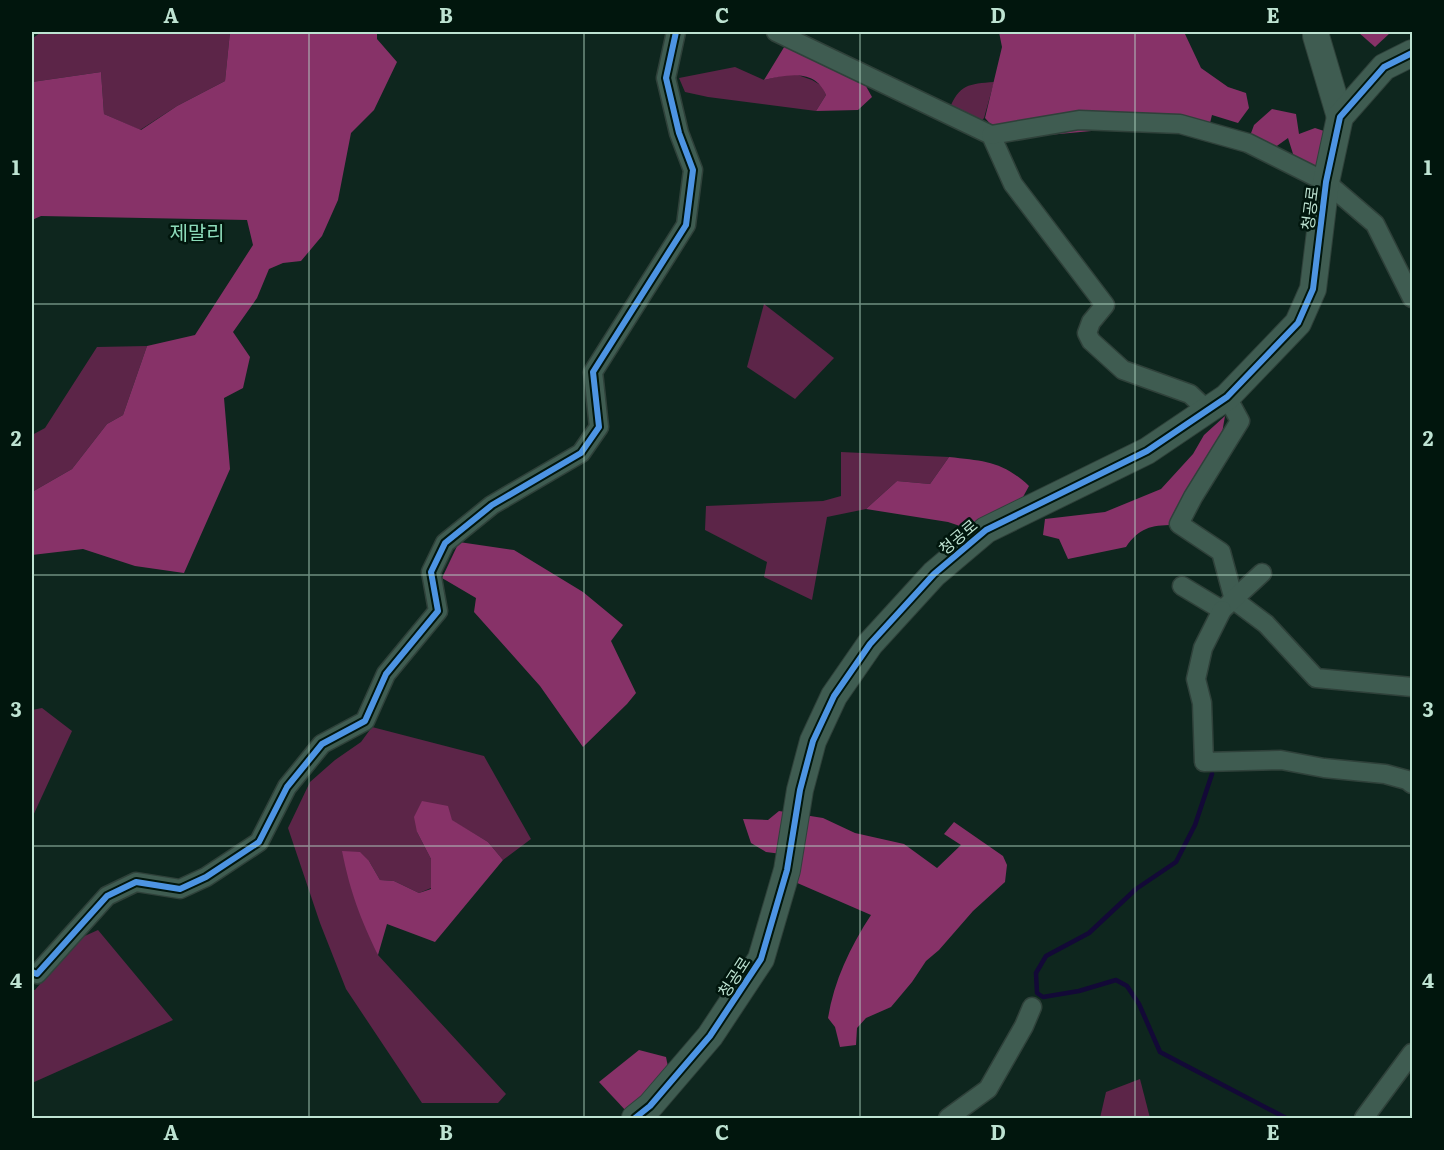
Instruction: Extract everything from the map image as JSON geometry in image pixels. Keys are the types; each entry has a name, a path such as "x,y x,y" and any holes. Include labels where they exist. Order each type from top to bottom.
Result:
{"street":[{"path":"32,972 37,974 107,896 136,882 180,889 206,877 259,842 287,787 322,744 364,721 386,674 438,611 431,572 445,543 492,505 581,453 599,427 593,372 686,225 693,170 680,133 666,78 676,32"},
{"path":"776,32 991,135 1079,120 1180,124 1248,143 1326,182 1376,224 1413,298"},
{"path":"1316,32 1340,117"},
{"name":"청공로","path":"635,1119 650,1107 711,1036 761,959 787,870 800,790 813,741 834,696 870,644 934,574 986,530 1147,451 1218,404 1298,323 1313,289 1326,182 1340,117 1384,68 1413,53"},
{"path":"991,135 1013,184 1105,305 1091,322 1088,333 1091,341 1123,370 1218,404 1240,421 1179,524 1221,552 1228,605"},
{"path":"1262,573 1228,605 1203,648 1196,679 1202,704 1204,762 1281,760 1324,768 1385,774 1413,784"},
{"path":"1182,586 1266,624 1316,678 1413,687"},
{"path":"948,1119 988,1089 1024,1026 1032,1007"},
{"path":"1364,1119 1413,1053"}],"shaded area":[{"path":"41,32 230,32 225,81 177,106 140,130 104,114 101,72 32,82 32,39"},
{"path":"230,32 377,32 377,39 397,62 374,110 351,133 338,200 322,236 301,261 283,263 269,269 257,298 233,332 250,357 243,388 224,398 230,469 184,573 135,566 83,549 32,555 32,492 72,469 107,424 123,415 147,346 195,335 253,245 247,220 41,216 32,220 32,82 101,72 104,114 141,130 177,106 225,81"},
{"path":"999,32 1181,32 1185,34 1201,68 1228,87 1246,93 1249,108 1238,123 1212,115 1209,127 1113,129 1004,139 985,118 1002,47"},
{"path":"1358,32 1391,32 1375,47"},
{"path":"786,44 862,79 872,97 858,110 816,111 826,95 815,81 807,77 790,75 764,80"},
{"path":"735,67 764,80 792,73 822,86 826,95 816,111 685,92 679,78"},
{"path":"994,82 984,118 979,124 949,110 961,90 971,85"},
{"path":"1272,109 1296,114 1299,134 1315,128 1327,132 1328,158 1312,168 1294,157 1288,138 1274,148 1250,136 1254,125"},
{"path":"764,304 834,358 795,399 747,367"},
{"path":"147,346 123,415 107,424 72,469 32,492 32,435 45,428 97,347"},
{"path":"1225,416 1221,439 1173,525 1146,529 1126,547 1068,559 1059,539 1043,535 1045,519 1105,512 1161,489 1193,454 1204,435"},
{"path":"841,452 949,457 930,484 897,481 866,509 827,517 812,600 764,577 767,562 705,530 706,506 823,501 841,496"},
{"path":"949,457 983,461 1001,467 1029,486 1018,506 969,529 948,522 866,509 897,481 930,484"},
{"path":"459,542 514,550 583,592 623,625 611,641 636,693 583,747 540,686 474,612 476,598 442,578"},
{"path":"42,708 72,731 32,818 32,710"},
{"path":"372,727 484,756 531,839 503,860 488,842 451,820 417,832 431,859 431,888 419,893 394,881 380,880 369,861 378,955 506,1094 498,1103 422,1103 346,989 320,923 288,828 310,782 335,760 361,742"},
{"path":"422,801 448,806 452,820 488,842 503,860 435,942 387,924 378,955 356,904 342,851 360,852 369,861 380,880 394,881 419,893 431,889 431,859 417,832 414,817"},
{"path":"779,811 823,818 855,833 904,844 937,868 961,845 944,834 954,822 1003,856 1007,865 1005,882 973,911 939,950 926,961 891,1007 866,1018 857,1028 856,1045 840,1047 835,1027 828,1018 834,991 844,965 871,915 795,882 797,856 766,852 751,843 743,819 768,820"},
{"path":"98,930 173,1020 32,1083 32,990 35,990 78,939"},
{"path":"639,1050 666,1057 673,1091 627,1112 599,1082"},
{"path":"1140,1079 1150,1118 1100,1118 1106,1092"}],"waterway":[{"path":"1212,774 1195,825 1176,862 1136,889 1089,933 1046,956 1036,973 1037,993 1043,997 1079,991 1116,980 1127,986 1139,1004 1160,1052 1286,1118"}],"cycle path":[{"path":"32,972 37,974 107,896 136,882 180,889 206,877 259,842 287,787 322,744 365,721 386,674 438,611 431,572 445,543 492,505 581,453 599,427 593,372 686,225 693,170 679,133 666,78 676,32"},
{"path":"635,1118 650,1106 710,1036 761,959 787,870 800,790 813,741 834,696 870,644 934,574 986,530 1147,451 1227,397 1298,323 1313,289 1326,182 1340,117 1384,67 1412,53"}],"district":[{"name":"제말리","path":"197,233"}]}
